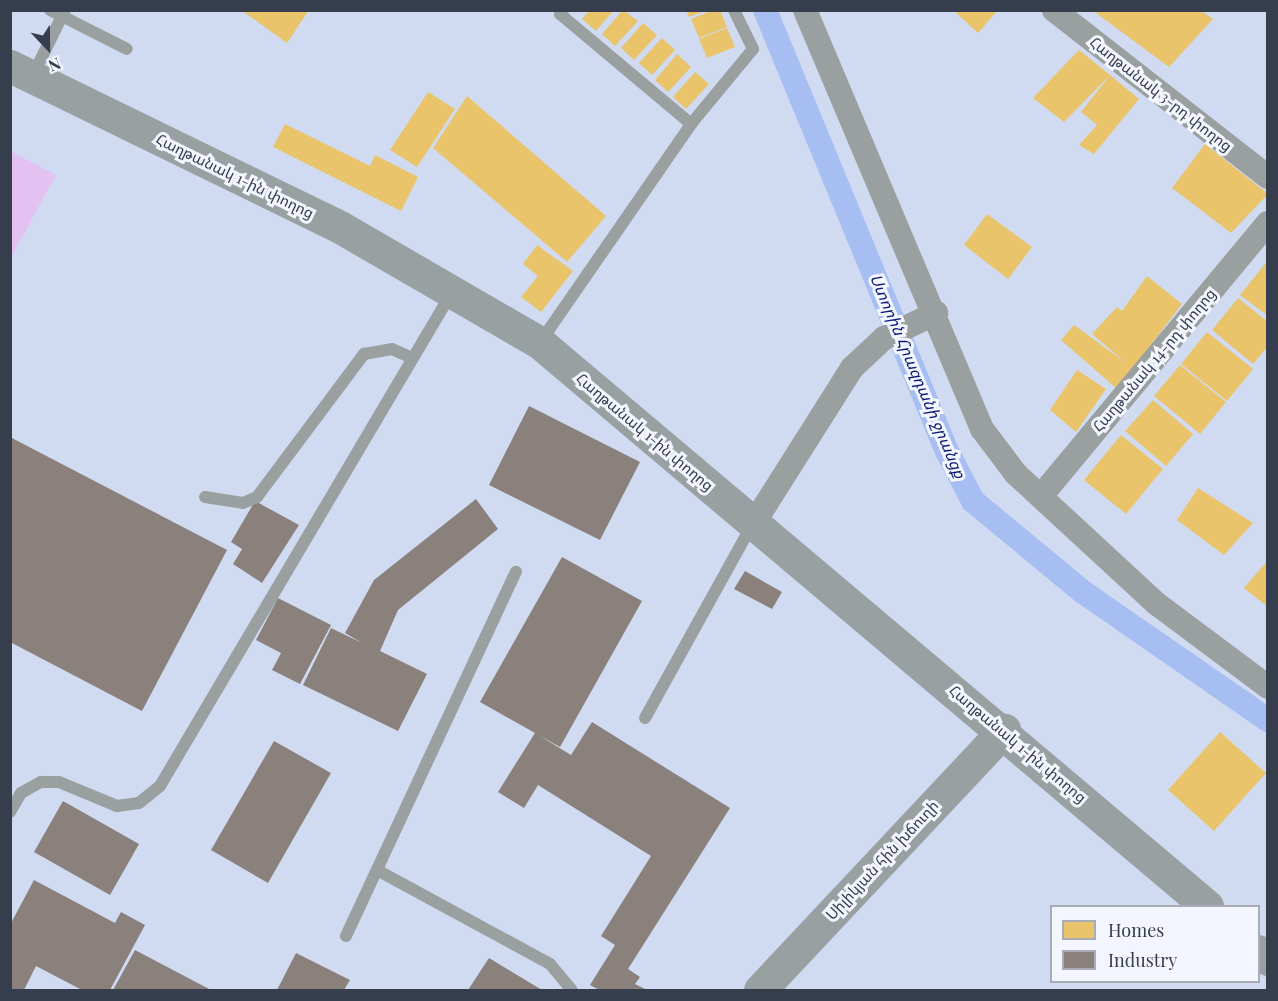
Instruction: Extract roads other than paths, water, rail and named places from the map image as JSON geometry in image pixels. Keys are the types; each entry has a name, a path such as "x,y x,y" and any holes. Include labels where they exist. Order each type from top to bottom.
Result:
{"main road":[{"name":"Հաղթանակ 1-ին փողոց","path":"21,71 340,227 540,343 1004,730 1206,905"},
{"name":"Սիլիկյան հին խճուղի","path":"760,990 1004,730"}],"street":[{"path":"805,10 936,313 981,429 1041,496 1157,604 1265,680"},
{"name":"Հաղթանակ 3-րդ փողոց","path":"1054,10 1268,177"},
{"name":"Հաղթանակ 14-րդ փողոց","path":"1041,496 1268,223"},
{"path":"754,523 852,368 884,338 936,313"}],"lane":[{"path":"50,10 63,14 127,49"},
{"path":"563,10 560,14 691,124"},
{"path":"540,343 642,202 691,124 753,50 734,10"},
{"path":"21,71 63,14"},
{"path":"10,812 21,793 41,782 59,782 117,806 139,803 160,786 452,291"},
{"path":"205,496 243,503 257,497 364,354 392,349 412,358"},
{"path":"645,718 754,523"},
{"path":"346,936 516,572"},
{"path":"377,870 549,964 572,990"}],"waterway":[{"name":"Ստորին Հրազդանի ջրանցք","path":"765,10 948,453 973,501 1083,592 1268,720"}]}
